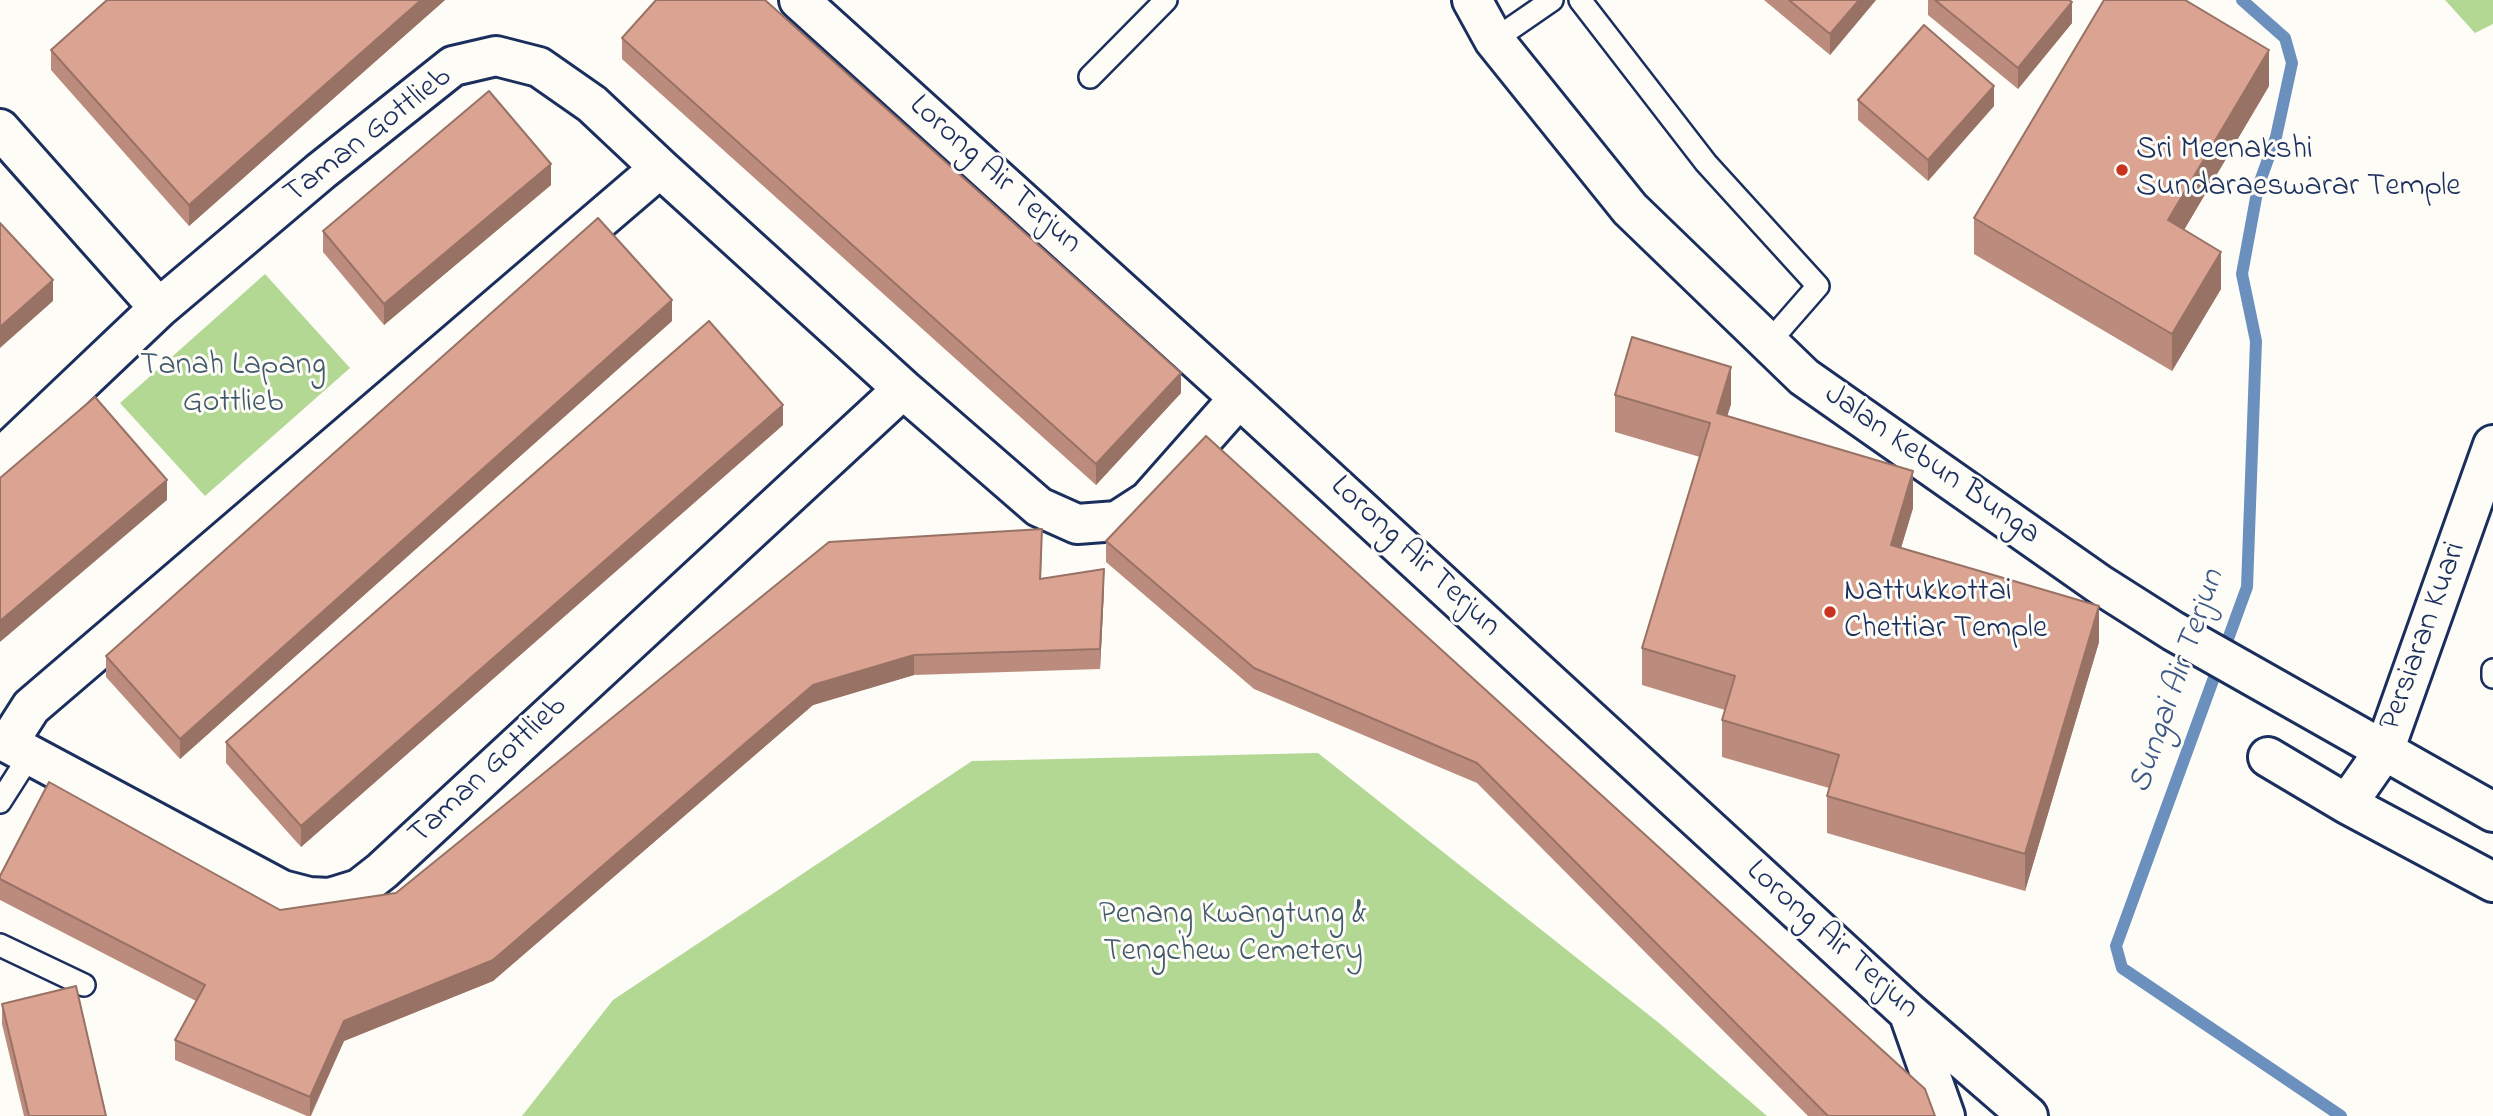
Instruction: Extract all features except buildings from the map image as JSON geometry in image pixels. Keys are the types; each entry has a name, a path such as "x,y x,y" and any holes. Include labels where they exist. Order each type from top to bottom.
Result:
{"street":[{"name":"Lorong Air Terjun","path":"799,0 1239,398 1908,1012 2028,1116"},
{"name":"Jalan Kebun Bunga","path":"1472,0 1494,40 1630,209 1770,341 1804,377 2099,584 2173,631 2493,812"},
{"name":"Taman Gottlieb","path":"0,459 159,308 321,170 453,66 496,56 539,67 592,104 903,389 1040,507 1077,524 1117,521 1149,500 1239,398"},
{"path":"0,129 159,308"},
{"path":"13,746 31,707 660,168"},
{"name":"Taman Gottlieb","path":"13,746 282,890 309,897 330,898 359,889 392,862 903,389"},
{"name":"Persiaran Kuari","path":"2347,804 2384,751 2493,445"},
{"path":"2268,757 2347,804 2493,883"},
{"path":"1908,1012 1945,1116"}],"lane":[{"path":"1090,77 1166,0"},
{"path":"1494,40 1552,0"},
{"path":"1580,0 1706,163 1818,286 1770,341"},
{"path":"2493,670 2493,677"},
{"path":"0,802 13,746"},
{"path":"0,945 84,985"}],"green space":[{"path":"2445,0 2493,0 2493,24 2475,33"},
{"name":"Tanah Lapang Gottlieb","path":"265,274 350,368 205,496 120,403"},
{"name":"Penang Kwangtung & Tengchew Cemetery","path":"1318,753 1659,1023 1767,1116 522,1116 613,1000 972,761"}],"waterway":[{"name":"Sungai Air Terjun","path":"2242,0 2285,38 2292,63 2276,137 2258,187 2242,274 2256,341 2247,587 2116,946 2122,968 2341,1116"}],"place":[{"name":"Sri Meenakshi Sundaraeswarar Temple","path":"2122,170"},
{"name":"Nattukkottai Chettiar Temple","path":"1830,612"}]}
